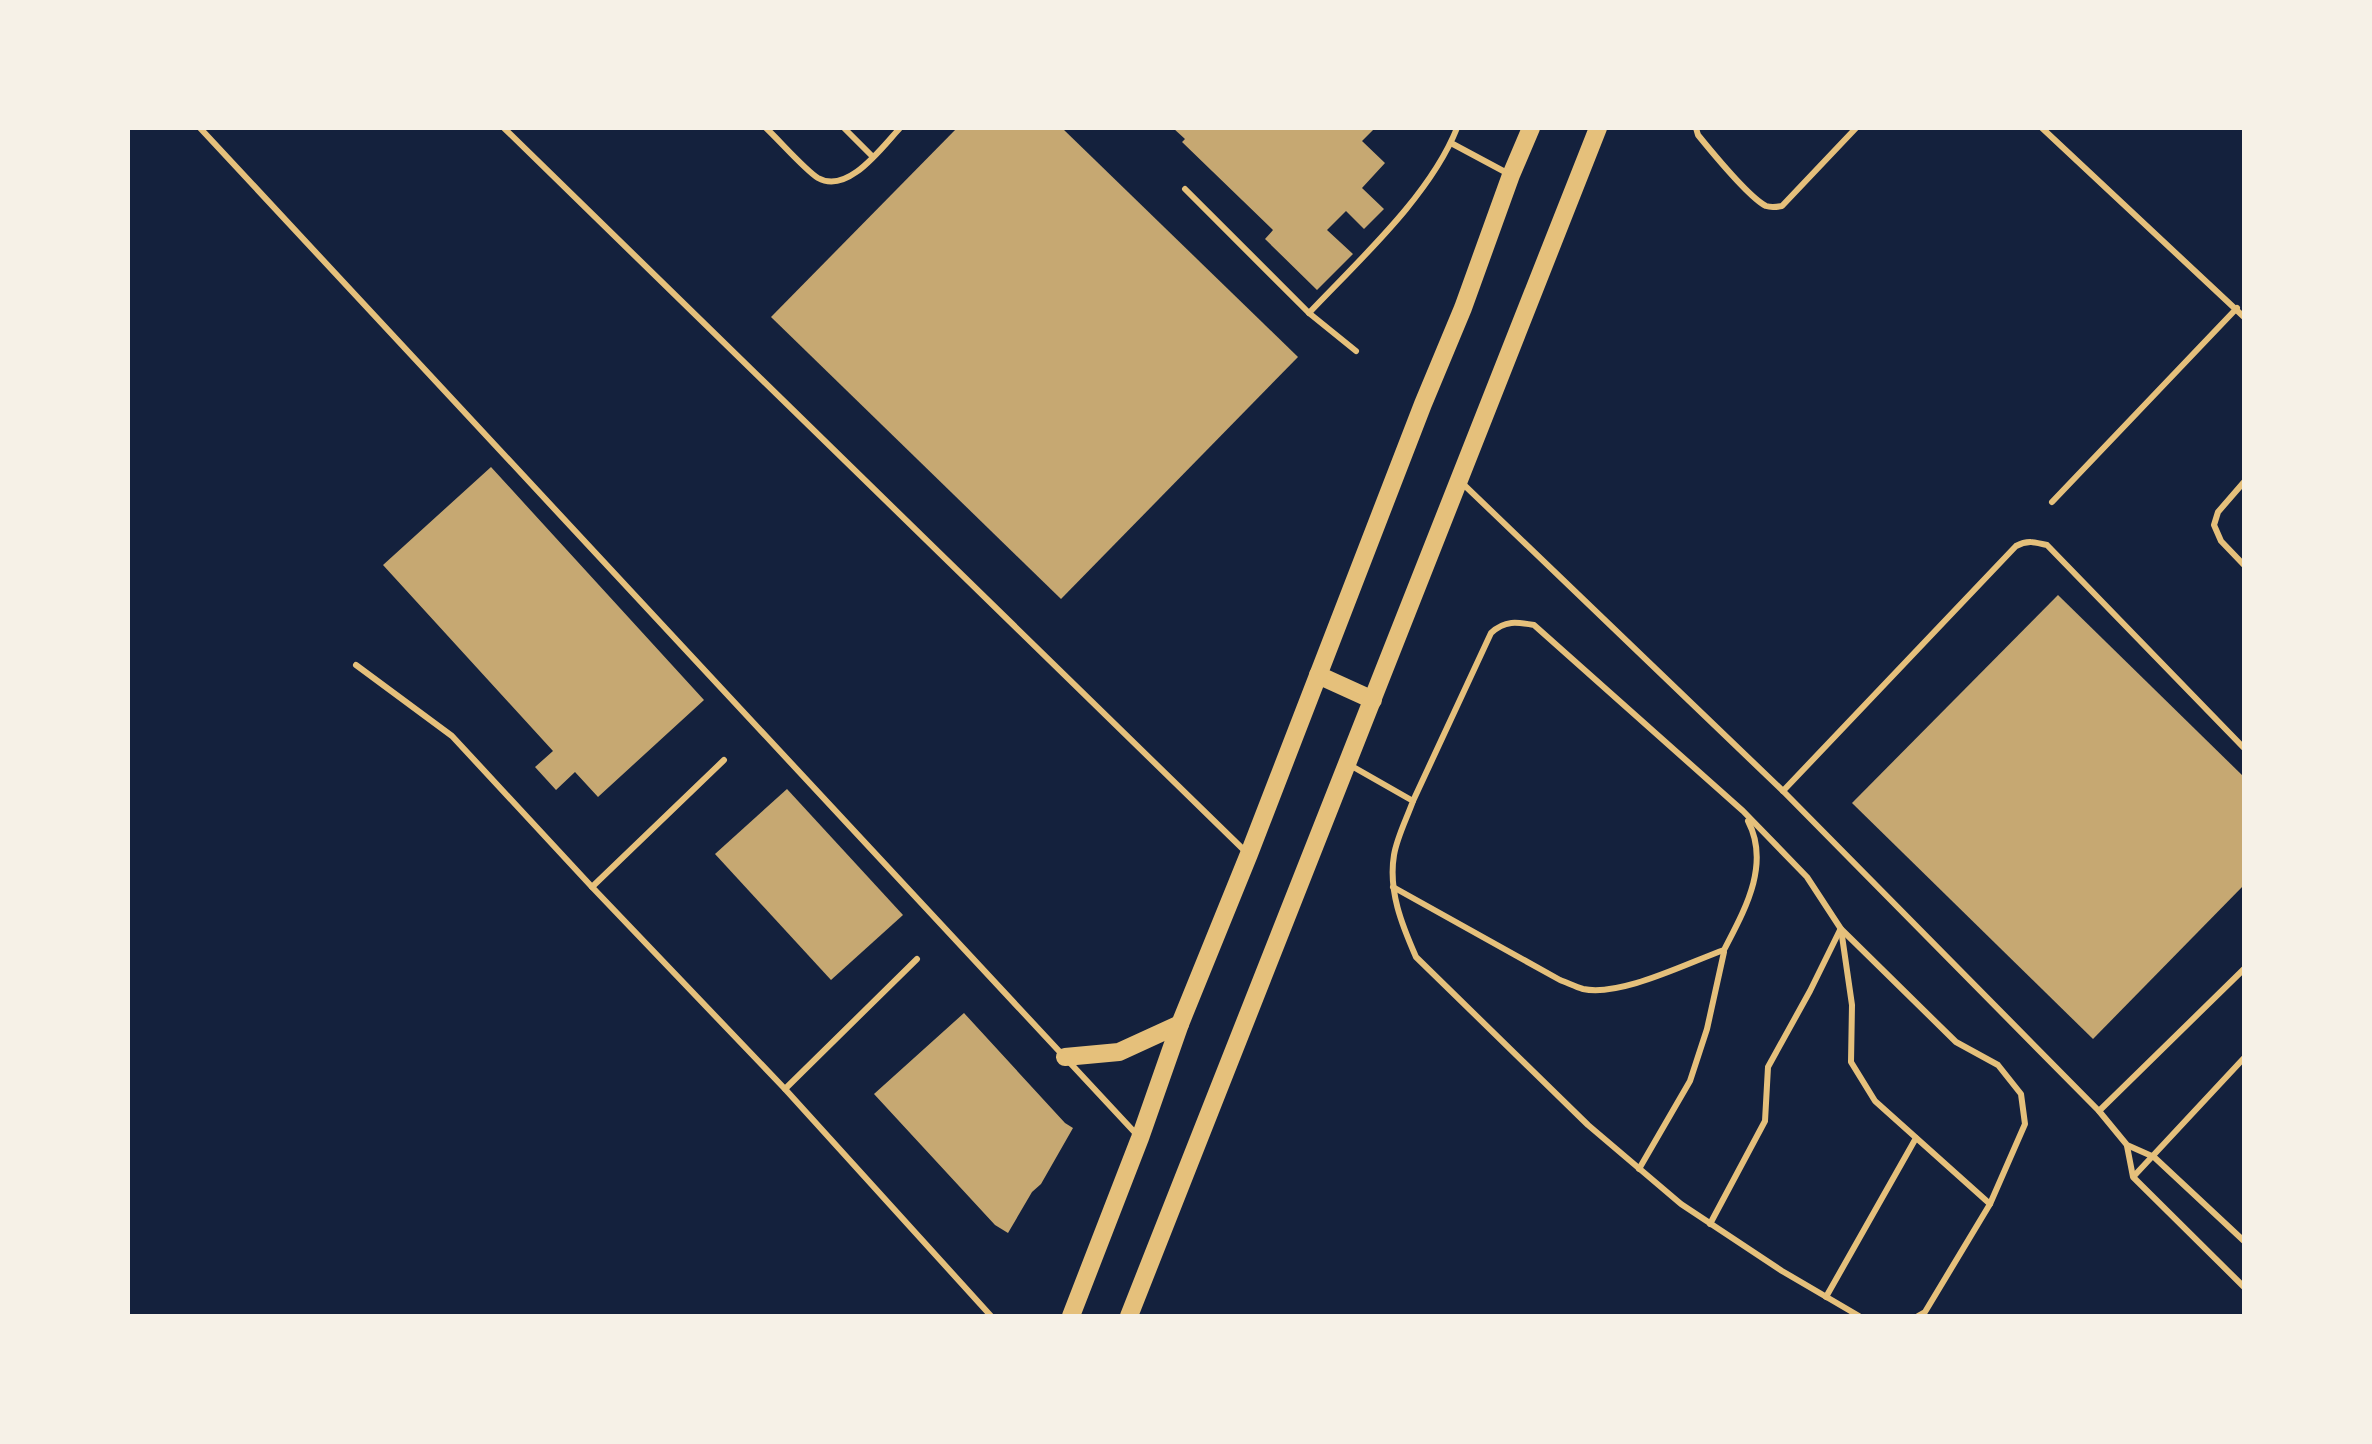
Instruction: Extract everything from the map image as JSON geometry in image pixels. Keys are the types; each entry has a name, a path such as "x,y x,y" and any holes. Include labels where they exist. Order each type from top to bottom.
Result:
{"main road":[{"path":"1070,1316 1180,1024 1531,128"},
{"path":"1129,1316 1598,128"},
{"path":"1318,675 1372,700"},
{"path":"1065,1056 1118,1052 1180,1024"}],"lane":[{"path":"202,128 1140,1138"},
{"path":"504,128 1248,854"},
{"path":"766,128 818,178 830,182 844,182 900,128"},
{"path":"844,128 874,157"},
{"path":"1309,314 1410,205 1456,128"},
{"path":"1696,128 1750,192 1773,208 1782,206 1856,128"},
{"path":"2042,128 2244,316"},
{"path":"1450,143 1511,175"},
{"path":"1185,188 1309,314 1356,351"},
{"path":"2052,502 2237,308"},
{"path":"1459,480 1783,791 2099,1111 2127,1145 2154,1157 2244,1241"},
{"path":"2244,482 2218,512 2214,525 2221,541 2244,564"},
{"path":"1783,791 2024,542 2047,545 2244,748"},
{"path":"1859,1316 1681,1204 1588,1125 1416,957 1403,927 1393,886 1394,853 1413,800 1491,632 1499,625 1515,621 1534,625 1743,811 1807,878 1841,929 1956,1042 1998,1066 2022,1094 2025,1124 1990,1204 1918,1316"},
{"path":"356,665 452,736 784,1088 991,1316"},
{"path":"592,887 724,760"},
{"path":"1347,764 1413,800"},
{"path":"1639,1168 1690,1081 1708,1029 1724,950 1752,892 1757,860 1754,831 1743,811"},
{"path":"1393,886 1560,980 1584,989 1624,987 1724,950"},
{"path":"1841,929 1852,1005 1851,1062 1875,1101 1990,1204"},
{"path":"1710,1224 1764,1121 1768,1068 1841,929"},
{"path":"784,1088 917,959"},
{"path":"2099,1111 2244,969"},
{"path":"2133,1177 2244,1058"},
{"path":"1826,1297 1916,1138"},
{"path":"2127,1145 2133,1177 2244,1287"}],"building":[{"path":"957,128 1062,128 1298,357 1061,599 771,317"},
{"path":"1173,128 1375,128 1362,141 1385,163 1362,188 1384,209 1364,229 1346,211 1327,230 1353,254 1317,290 1265,239 1273,230 1182,142 1185,139"},
{"path":"491,467 704,700 598,797 575,772 556,790 535,767 553,751 383,565"},
{"path":"2058,595 2244,777 2244,885 2093,1039 1852,803"},
{"path":"787,789 903,915 831,980 715,854"},
{"path":"964,1013 1073,1128 1008,1233 995,1225 874,1094"}]}
